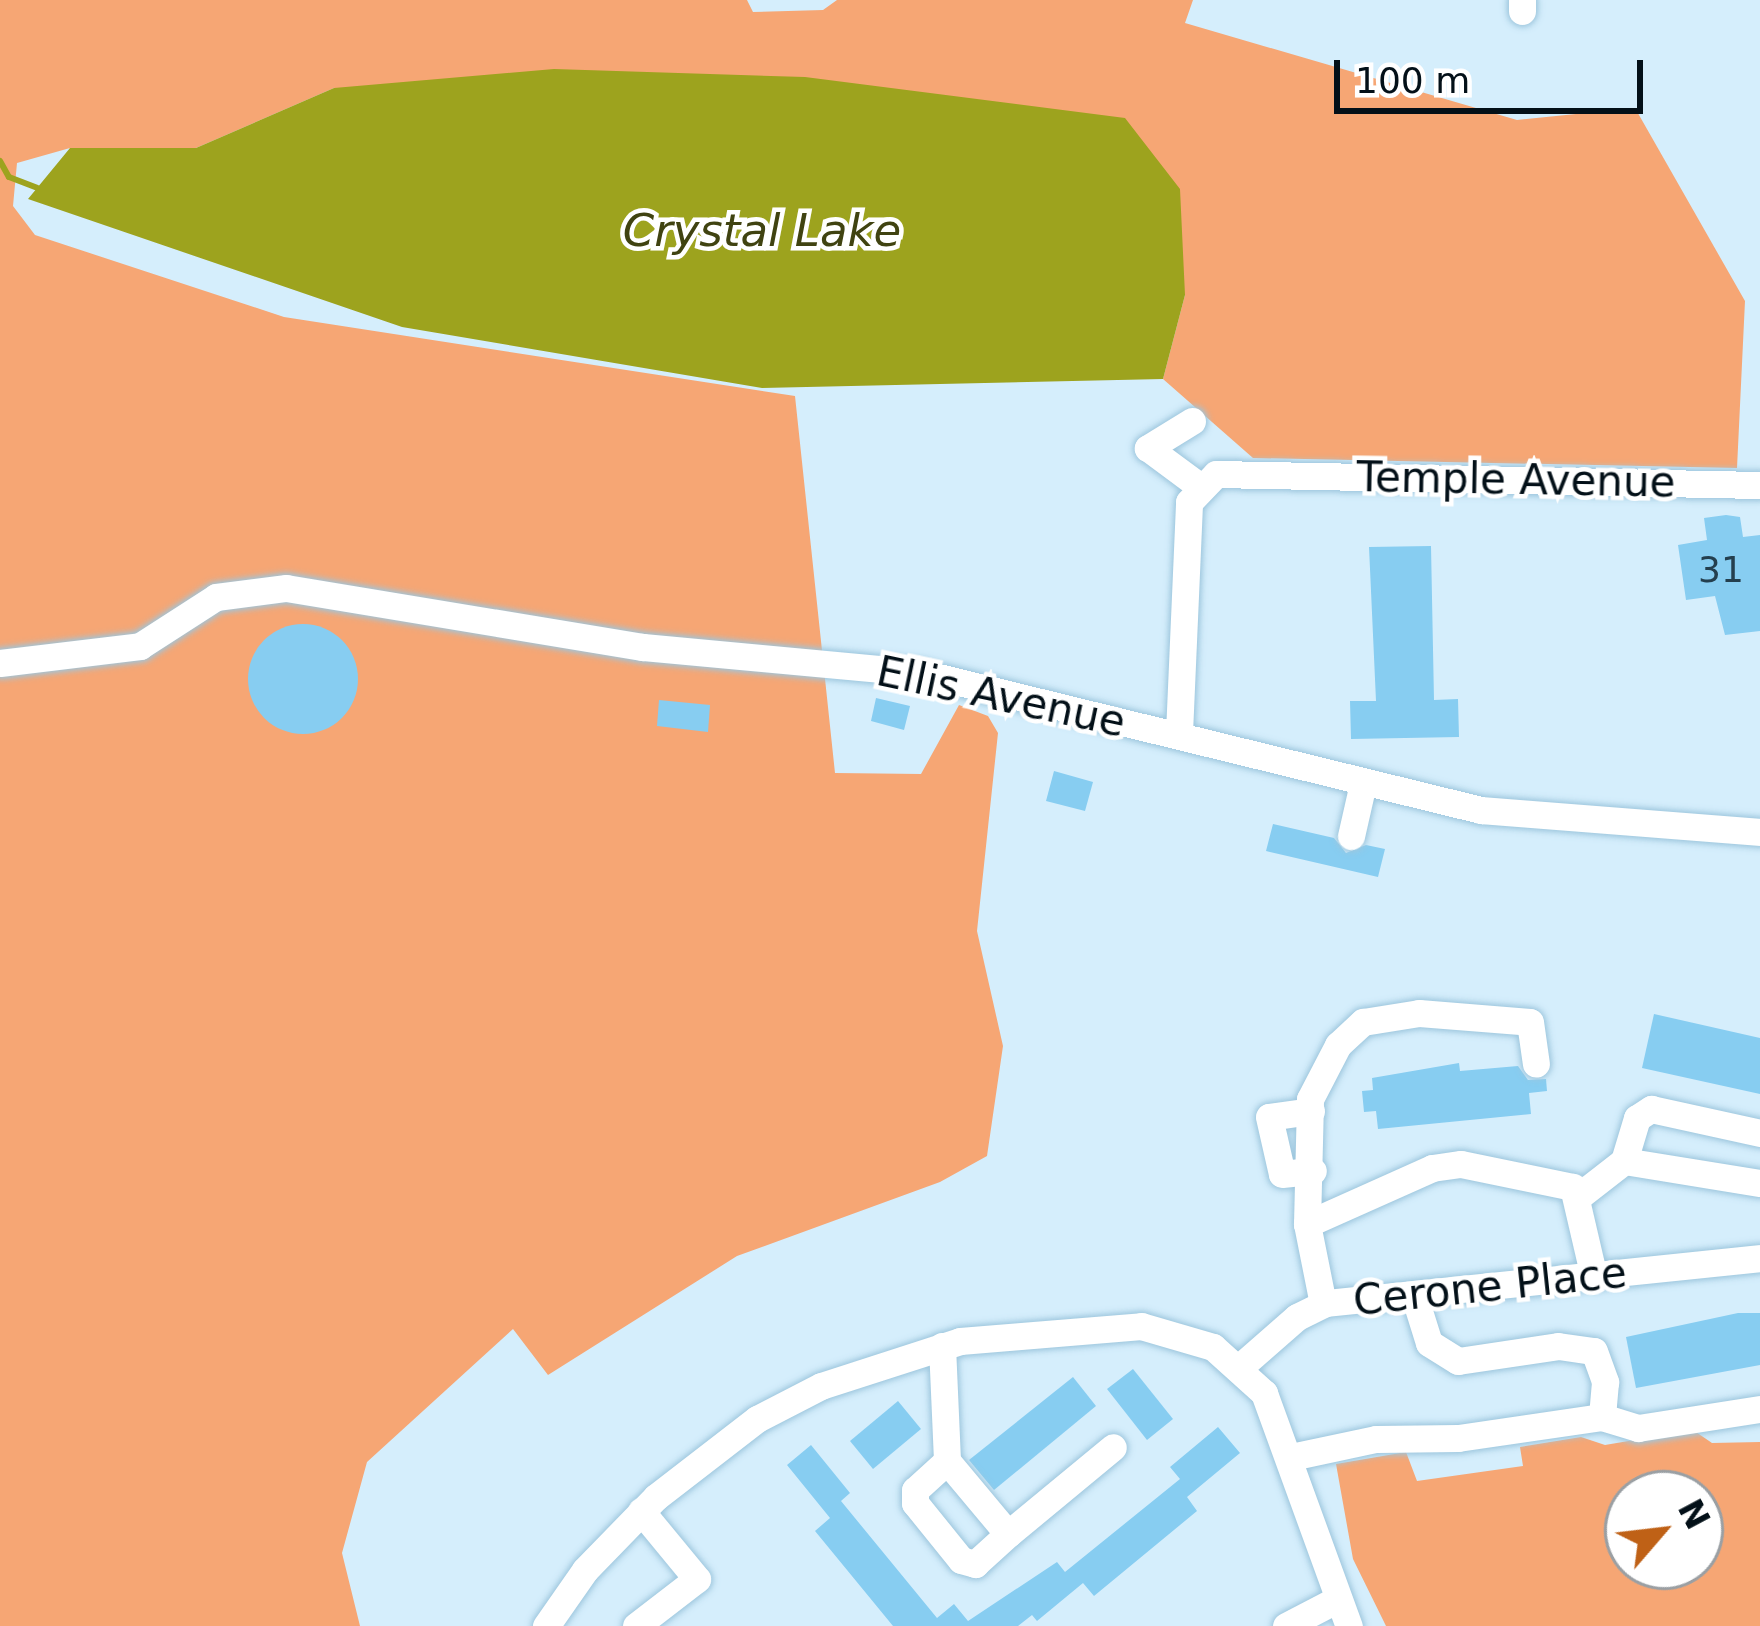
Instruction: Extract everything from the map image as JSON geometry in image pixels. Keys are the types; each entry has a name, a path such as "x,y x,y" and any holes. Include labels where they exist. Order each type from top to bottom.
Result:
{"street":[{"path":"1179,733 1181,586 1189,502 1198,485 1148,448 1192,421"},
{"name":"Temple Avenue","path":"1198,485 1237,470 1760,485"},
{"name":"Ellis Avenue","path":"0,663 140,646 237,589 286,588 643,647 922,673 1481,809 1760,832"},
{"path":"1351,836 1363,783"},
{"path":"1323,1304 1306,1224 1313,1171 1311,1111 1338,1045 1382,1014 1529,1022 1536,1064"},
{"path":"1580,1196 1624,1161 1636,1118 1652,1109 1760,1133"},
{"path":"1311,1111 1269,1117 1282,1174 1313,1171"},
{"path":"1624,1161 1760,1184"},
{"path":"1306,1224 1432,1168 1461,1164 1562,1181 1580,1196 1594,1277"},
{"name":"Cerone Place","path":"1241,1366 1323,1304 1760,1258"},
{"path":"1414,1295 1429,1343 1458,1360 1558,1346 1594,1351 1605,1382 1602,1417"},
{"path":"547,1626 640,1511 757,1419 821,1386 942,1346 1141,1326 1213,1347 1241,1366 1264,1394 1291,1457 1349,1626"},
{"path":"942,1346 947,1461 1008,1534"},
{"path":"1291,1457 1376,1439 1458,1438 1602,1417 1638,1428 1760,1408"},
{"path":"947,1461 915,1490 915,1503 949,1546 974,1564 1113,1447"},
{"path":"636,1626 697,1579 640,1511"},
{"path":"1286,1626 1338,1599"}],"shaded area":[{"path":"0,0 747,0 753,12 823,10 837,0 1193,0 1185,23 1517,120 1635,108 1745,301 1737,468 1253,458 1163,379 1185,295 334,88 196,148 70,148 17,163 13,206 35,235 284,317 795,396 835,773 921,774 959,705 988,716 998,733 977,931 1003,1046 987,1156 940,1182 737,1256 548,1375 513,1329 367,1462 342,1553 360,1626 0,1626"},
{"path":"1693,1430 1712,1443 1760,1442 1760,1626 1386,1626 1353,1559 1336,1464 1406,1452 1417,1481 1523,1466 1520,1447 1581,1437 1605,1445"}],"water":[{"name":"Crystal Lake","path":"554,69 805,77 1125,118 1180,189 1185,295 1163,379 762,388 402,327 28,199 70,148 196,148 334,88"}],"building":[{"path":"1740,517 1743,537 1760,535 1760,631 1725,635 1715,596 1686,600 1678,545 1707,540 1704,518"},
{"path":"1431,546 1434,700 1458,699 1459,737 1351,739 1350,701 1376,701 1369,547"},
{"path":"303,624 342,640 358,679 342,718 303,734 264,718 248,679 264,640"},
{"path":"876,698 910,706 904,730 871,721"},
{"path":"659,700 710,705 708,732 657,726"},
{"path":"1054,771 1093,782 1085,811 1046,801"},
{"path":"1273,824 1334,838 1346,853 1366,845 1385,849 1378,877 1266,851"},
{"path":"1654,1014 1760,1038 1760,1094 1642,1068"},
{"path":"1459,1063 1460,1071 1518,1066 1528,1080 1546,1079 1547,1091 1529,1093 1531,1114 1378,1129 1376,1111 1364,1112 1362,1091 1373,1090 1372,1078"},
{"path":"1738,1313 1760,1313 1760,1365 1636,1388 1626,1337"},
{"path":"1133,1369 1173,1419 1147,1440 1107,1389"},
{"path":"1073,1377 1096,1406 994,1490 969,1460"},
{"path":"898,1401 921,1429 873,1469 850,1441"},
{"path":"1218,1427 1240,1453 1187,1497 1197,1511 1094,1596 1083,1583 1037,1621 1032,1615 1018,1626 893,1626 815,1531 830,1518 787,1465 811,1445 850,1493 841,1501 937,1618 954,1604 968,1621 1057,1562 1065,1572 1180,1479 1170,1467"}],"waterway":[{"path":"0,161 9,177 37,188"}]}
